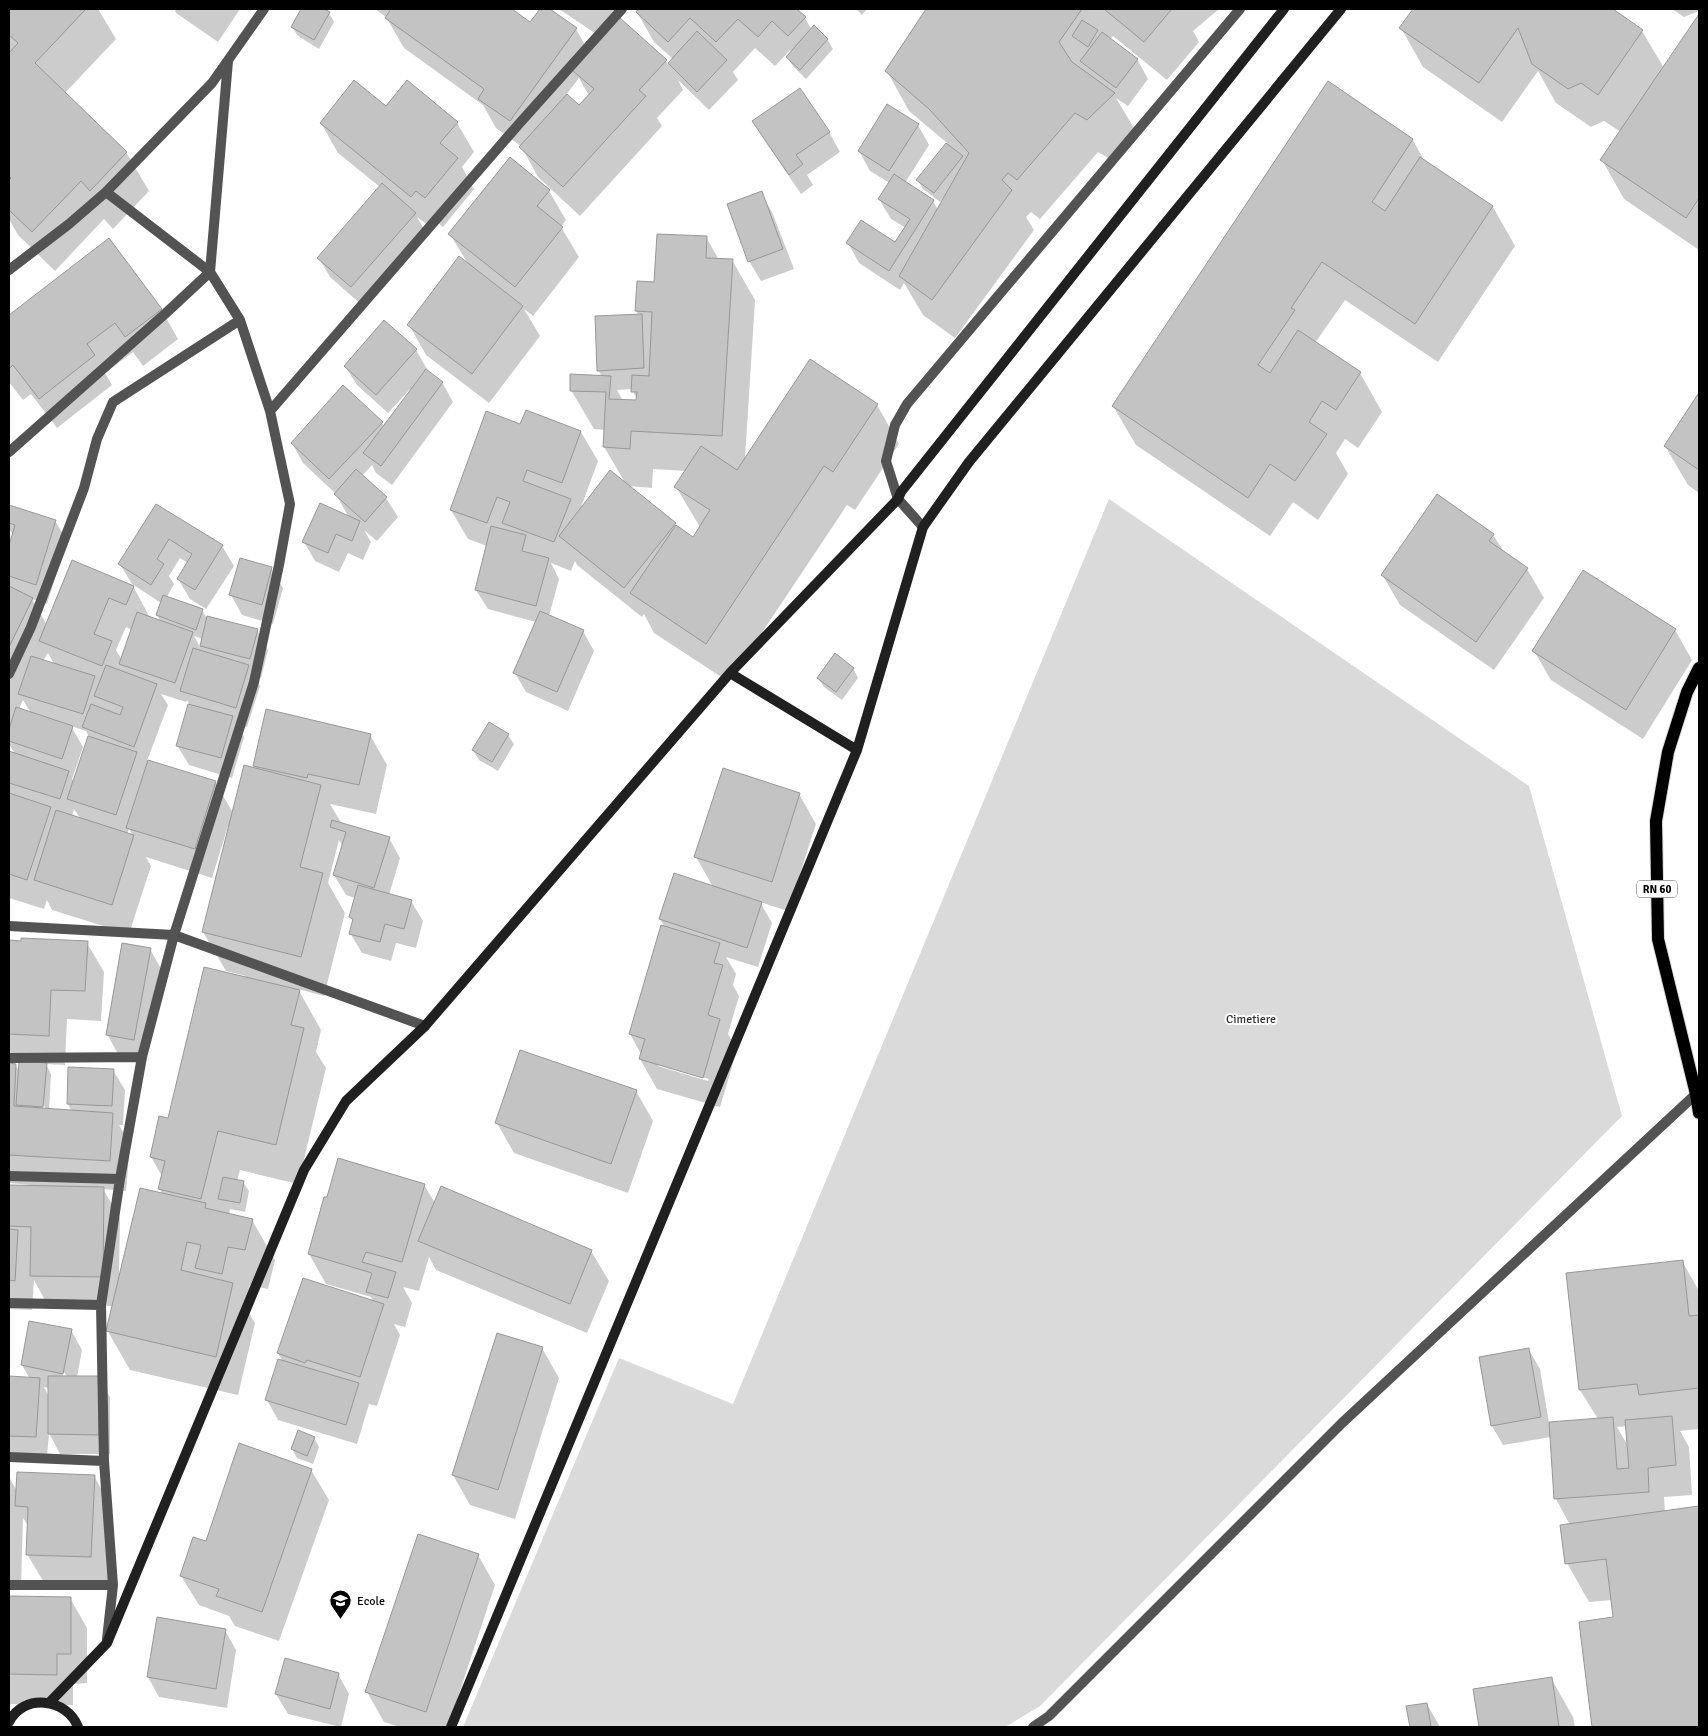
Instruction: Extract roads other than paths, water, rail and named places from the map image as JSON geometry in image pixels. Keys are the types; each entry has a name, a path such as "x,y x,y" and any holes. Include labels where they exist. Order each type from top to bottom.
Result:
{"main road":[{"path":"49,1702 107,1643 304,1170 346,1101 425,1026 730,673 898,499 901,492 1284,9"},
{"path":"451,1727 857,750 923,527 969,462 1341,9"},
{"name":"RN 60","path":"1699,668 1687,692 1668,752 1656,821 1658,939 1699,1113"},
{"path":"730,673 857,750"},
{"path":"9,1722 12,1716 22,1707 35,1702 49,1702 58,1705 69,1713 81,1726"}],"street":[{"path":"9,270 69,224 106,192 212,84 264,9"},
{"path":"270,411 518,125 622,9"},
{"path":"923,527 898,499 886,462 895,425 907,404 1240,9"},
{"path":"9,452 166,314 210,272 228,61"},
{"path":"106,192 210,272 240,320 270,411 290,504 254,682 174,935 142,1057 120,1179 101,1305 104,1462 113,1585 107,1643"},
{"path":"9,674 31,627 84,488 97,439 113,402 240,320"},
{"path":"9,926 174,935 425,1026"},
{"path":"9,1058 142,1057"},
{"path":"1033,1727 1049,1716 1342,1423 1696,1094"},
{"path":"9,1176 120,1179"},
{"path":"9,1303 101,1305"},
{"path":"9,1458 104,1462"},
{"path":"9,1585 113,1585"}],"place":[{"name":"Ecole","path":"341,1620"}],"park label":[{"name":"Cimetiere","path":"1251,1019"}]}
